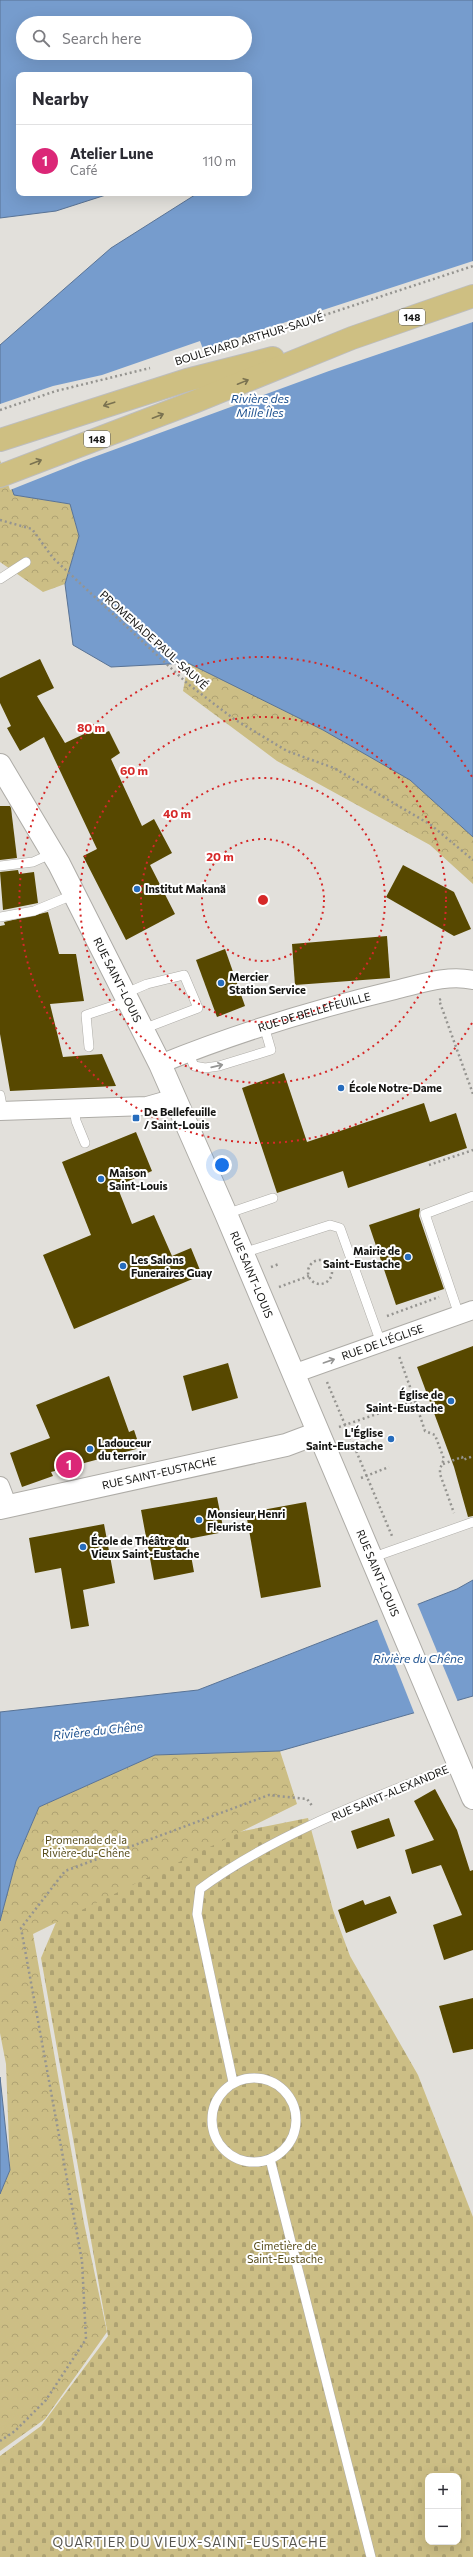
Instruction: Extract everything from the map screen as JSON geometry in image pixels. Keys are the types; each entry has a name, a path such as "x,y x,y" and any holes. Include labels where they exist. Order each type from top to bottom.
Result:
{"main road":[{"name":"BOULEVARD ARTHUR-SAUVÉ","path":"0,476 194,402 352,338 473,296"},
{"name":"BOULEVARD ARTHUR-SAUVÉ","path":"0,440 187,380 352,338"},
{"name":"RUE SAINT-LOUIS","path":"2,773 53,853 128,997 160,1064 226,1214 473,1798"},
{"name":"RUE SAINT-EUSTACHE","path":"4,1508 286,1445 318,1433"}],"street":[{"name":"RUE DE BELLEFEUILLE","path":"160,1064 188,1052 322,1008 436,980 458,978 473,980"},
{"path":"1,1106 74,1108 147,1106 175,1098"},
{"name":"RUE DE L'ÉGLISE","path":"293,1374 466,1313"},
{"path":"0,1486 4,1508"}],"lane":[{"path":"0,579 26,562"},
{"path":"0,866 33,862 53,853"},
{"path":"0,917 34,911 75,894"},
{"path":"89,1047 86,1015 128,997 146,984 184,975 198,1008 143,1029"},
{"path":"188,1052 194,1066 205,1068 270,1050 264,1026"},
{"path":"74,1108 76,1121 85,1144"},
{"path":"466,1313 425,1214 473,1196"},
{"path":"226,1214 273,1198"},
{"path":"242,1253 330,1225 340,1228 381,1343"},
{"path":"371,1558 473,1522"},
{"name":"RUE SAINT-ALEXANDRE","path":"233,2082 197,1914 200,1889 231,1866 322,1821 458,1764"},
{"path":"247,2077 263,2078 277,2083 285,2090 293,2103 297,2114 296,2130 288,2145 270,2159 254,2162 232,2157 221,2147 212,2132 211,2117 217,2097 233,2082 247,2077"},
{"path":"270,2159 371,2557"}],"path":[{"name":"BOULEVARD ARTHUR-SAUVÉ","path":"235,345 473,266"},
{"path":"0,410 56,391 152,367"},
{"name":"PROMENADE PAUL-SAUVÉ","path":"0,520 32,529 52,558 188,684 234,719 279,747 334,768 431,825 473,860"},
{"path":"442,999 439,1000 473,1094"},
{"path":"429,1165 473,1150"},
{"path":"316,1261 327,1262 332,1271 329,1279 323,1283 313,1282 309,1276 310,1265 316,1261"},
{"path":"274,1289 309,1276"},
{"path":"382,1317 440,1296"},
{"path":"398,1352 425,1431 435,1435 444,1459 440,1474 456,1519"},
{"name":"RUE SAINT-LOUIS","path":"325,1377 393,1539 386,1542"},
{"path":"338,1427 415,1401"},
{"path":"442,1464 462,1457 463,1460 473,1456"},
{"path":"360,1478 389,1467"},
{"path":"0,2441 15,2431 46,2400 86,2339 82,2261 21,1928 65,1872 269,1795 307,1799 322,1821"}],"green space":[{"path":"0,454 14,495 70,504 79,536 65,584 43,592 0,562"},
{"path":"188,663 315,725 410,780 473,837 473,884 430,845 277,761 183,691"},
{"name":"Promenade de la Rivière-du-Chêne","path":"280,1751 297,1804 33,1934 84,2223 107,2332 45,2419 0,2451 0,2194 10,2170 6,2064 0,2033 0,1921 16,1861 39,1807 155,1755"},
{"name":"Cimetière de Saint-Eustache","path":"308,1818 333,1910 350,1956 418,2075 473,2217 473,2557 0,2557 0,2456 41,2426 108,2336 41,1958 65,1901 203,1839"}],"water":[{"name":"Rivière des Mille Îles","path":"0,0 473,0 473,837 410,780 323,730 188,663 111,667 73,645 65,584 79,536 70,504 14,495 0,454 0,345 111,248 193,196 252,196 252,72 16,72 16,196 103,196 56,211 0,218"},
{"name":"Rivière du Chêne","path":"473,1580 473,1696 280,1751 155,1755 39,1807 16,1861 0,1921 0,1712 198,1690 457,1589"},
{"path":"0,2077 10,2170 0,2194"}],"pier":[{"path":"473,261 473,322 329,371 83,461 10,490 0,460 0,404 53,386 102,375 200,341 203,349"},
{"path":"417,1603 458,1702 415,1715 377,1619"}],"building":[{"path":"40,659 54,688 37,696 65,743 101,726 104,733 109,731 120,753 111,759 142,826 154,819 172,853 150,865 175,914 126,940 83,856 97,849 44,737 20,751 7,728 11,726 0,703 0,678"},
{"path":"0,806 10,806 11,808 17,858 0,860"},
{"path":"403,865 454,892 471,929 454,936 386,897"},
{"path":"18,870 19,874 34,872 38,903 3,910 0,872"},
{"path":"48,912 59,954 76,954 84,1001 50,1004 63,1057 102,1054 116,1086 10,1091 0,1034 0,926 5,925 4,922"},
{"path":"387,936 390,978 295,985 292,944"},
{"name":"Mercier Station Service","path":"225,949 245,1006 217,1017 196,960"},
{"path":"284,1073 307,1142 424,1103 430,1122 456,1113 467,1148 348,1188 343,1171 277,1193 242,1088"},
{"name":"Les Salons Funeraires Guay","path":"136,1132 152,1171 117,1186 132,1224 154,1215 172,1256 191,1248 202,1275 74,1329 43,1255 91,1235 62,1162"},
{"name":"Mairie de Saint-Eustache","path":"420,1208 419,1216 444,1289 396,1305 369,1225"},
{"name":"Église de Saint-Eustache","path":"473,1346 473,1516 468,1517 454,1467 417,1367"},
{"path":"228,1363 238,1398 192,1411 183,1376"},
{"path":"109,1376 129,1432 134,1430 140,1448 51,1472 53,1476 22,1487 10,1453 50,1438 36,1405"},
{"path":"217,1497 224,1532 188,1539 194,1572 154,1580 141,1510"},
{"path":"306,1502 321,1587 261,1598 246,1513"},
{"path":"104,1524 115,1583 83,1590 89,1626 71,1629 61,1568 35,1573 29,1538"},
{"path":"435,1789 457,1830 470,1871 473,1870 473,1950 444,1960 433,1925 462,1915 441,1865 412,1874 405,1850 434,1840 414,1801"},
{"path":"389,1818 395,1836 357,1849 351,1831"},
{"path":"390,1896 397,1913 346,1933 338,1910 363,1900 365,1905"},
{"path":"473,1998 473,2049 453,2053 439,2006"}],"place":[{"name":"Institut Makanä","path":"137,889"},
{"name":"Mercier Station Service","path":"221,983"},
{"name":"École Notre-Dame","path":"341,1088"},
{"name":"De Bellefeuille / Saint-Louis","path":"136,1118"},
{"name":"Maison Saint-Louis","path":"101,1179"},
{"name":"Mairie de Saint-Eustache","path":"408,1257"},
{"name":"Les Salons Funeraires Guay","path":"123,1266"},
{"name":"Église de Saint-Eustache","path":"451,1401"},
{"name":"L'Église Saint-Eustache","path":"391,1439"},
{"name":"Ladouceur du terroir","path":"90,1449"},
{"name":"Atelier Lune","path":"69,1465"},
{"name":"Monsieur Henri Fleuriste","path":"199,1520"},
{"name":"École de Théâtre du Vieux Saint-Eustache","path":"83,1547"}],"district":[{"name":"QUARTIER DU VIEUX-SAINT-EUSTACHE","path":"190,2542"}]}
